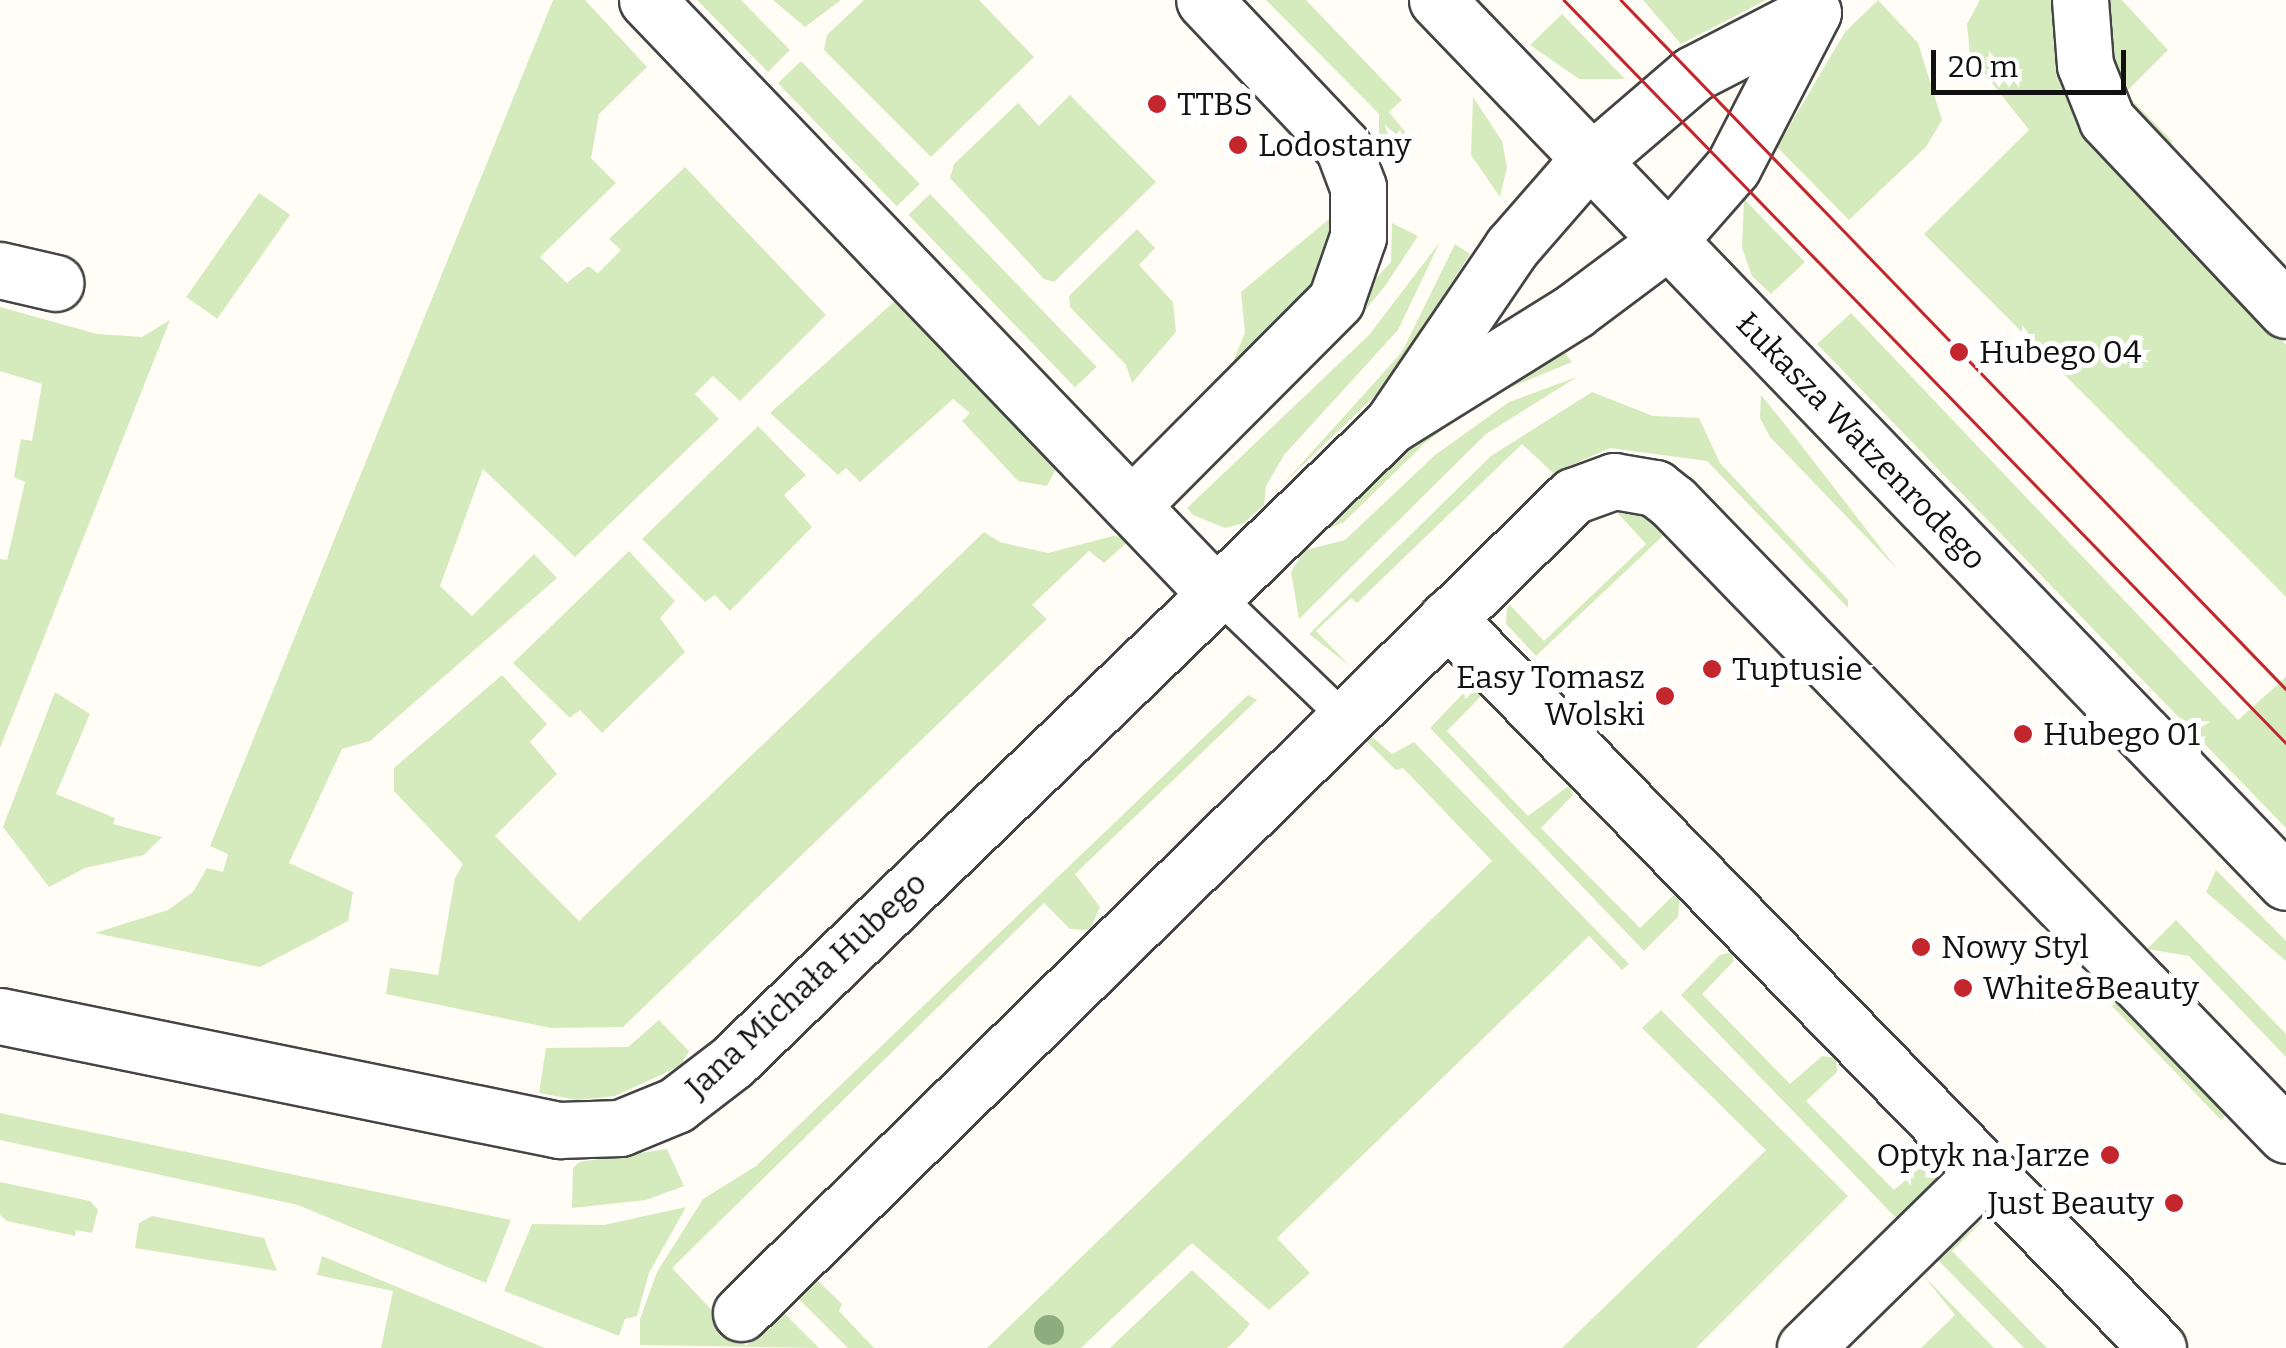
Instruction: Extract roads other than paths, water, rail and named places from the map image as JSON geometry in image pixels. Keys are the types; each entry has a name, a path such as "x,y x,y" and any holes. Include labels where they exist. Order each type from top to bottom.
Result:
{"street":[{"path":"647,0 1215,593"},
{"path":"1133,504 1336,300 1358,237 1358,187 1343,147 1204,0"},
{"name":"Łukasza Watzenrodego","path":"1436,0 1595,159 2286,882"},
{"path":"2080,0 2085,65 2106,120 2286,310"},
{"name":"Jana Michała Hubego","path":"1392,424 1512,247 1595,159 1693,74 1819,6"},
{"name":"Jana Michała Hubego","path":"0,1016 526,1125 577,1132 637,1123 689,1097 732,1062 1392,424 1574,311 1669,240 1733,167 1819,6"},
{"path":"0,270 56,283"},
{"path":"742,1313 1348,720 1447,618 1592,484 1631,480 1655,488 2286,1135"},
{"path":"1447,618 2158,1348"},
{"path":"1805,1348 1984,1172"}],"lane":[{"path":"1215,593 1348,720"}],"tram line":[{"path":"1564,0 2286,743"},
{"path":"1621,0 2286,689"}],"place":[{"name":"TTBS","path":"1157,104"},
{"name":"Lodostany","path":"1238,145"},
{"name":"Hubego 04","path":"1959,352"},
{"name":"Tuptusie","path":"1712,669"},
{"name":"Easy Tomasz Wolski","path":"1665,696"},
{"name":"Hubego 01","path":"2023,734"},
{"name":"Nowy Styl","path":"1921,947"},
{"name":"White&Beauty","path":"1963,988"},
{"name":"Optyk na Jarze","path":"2110,1155"},
{"name":"Just Beauty","path":"2174,1203"}]}
